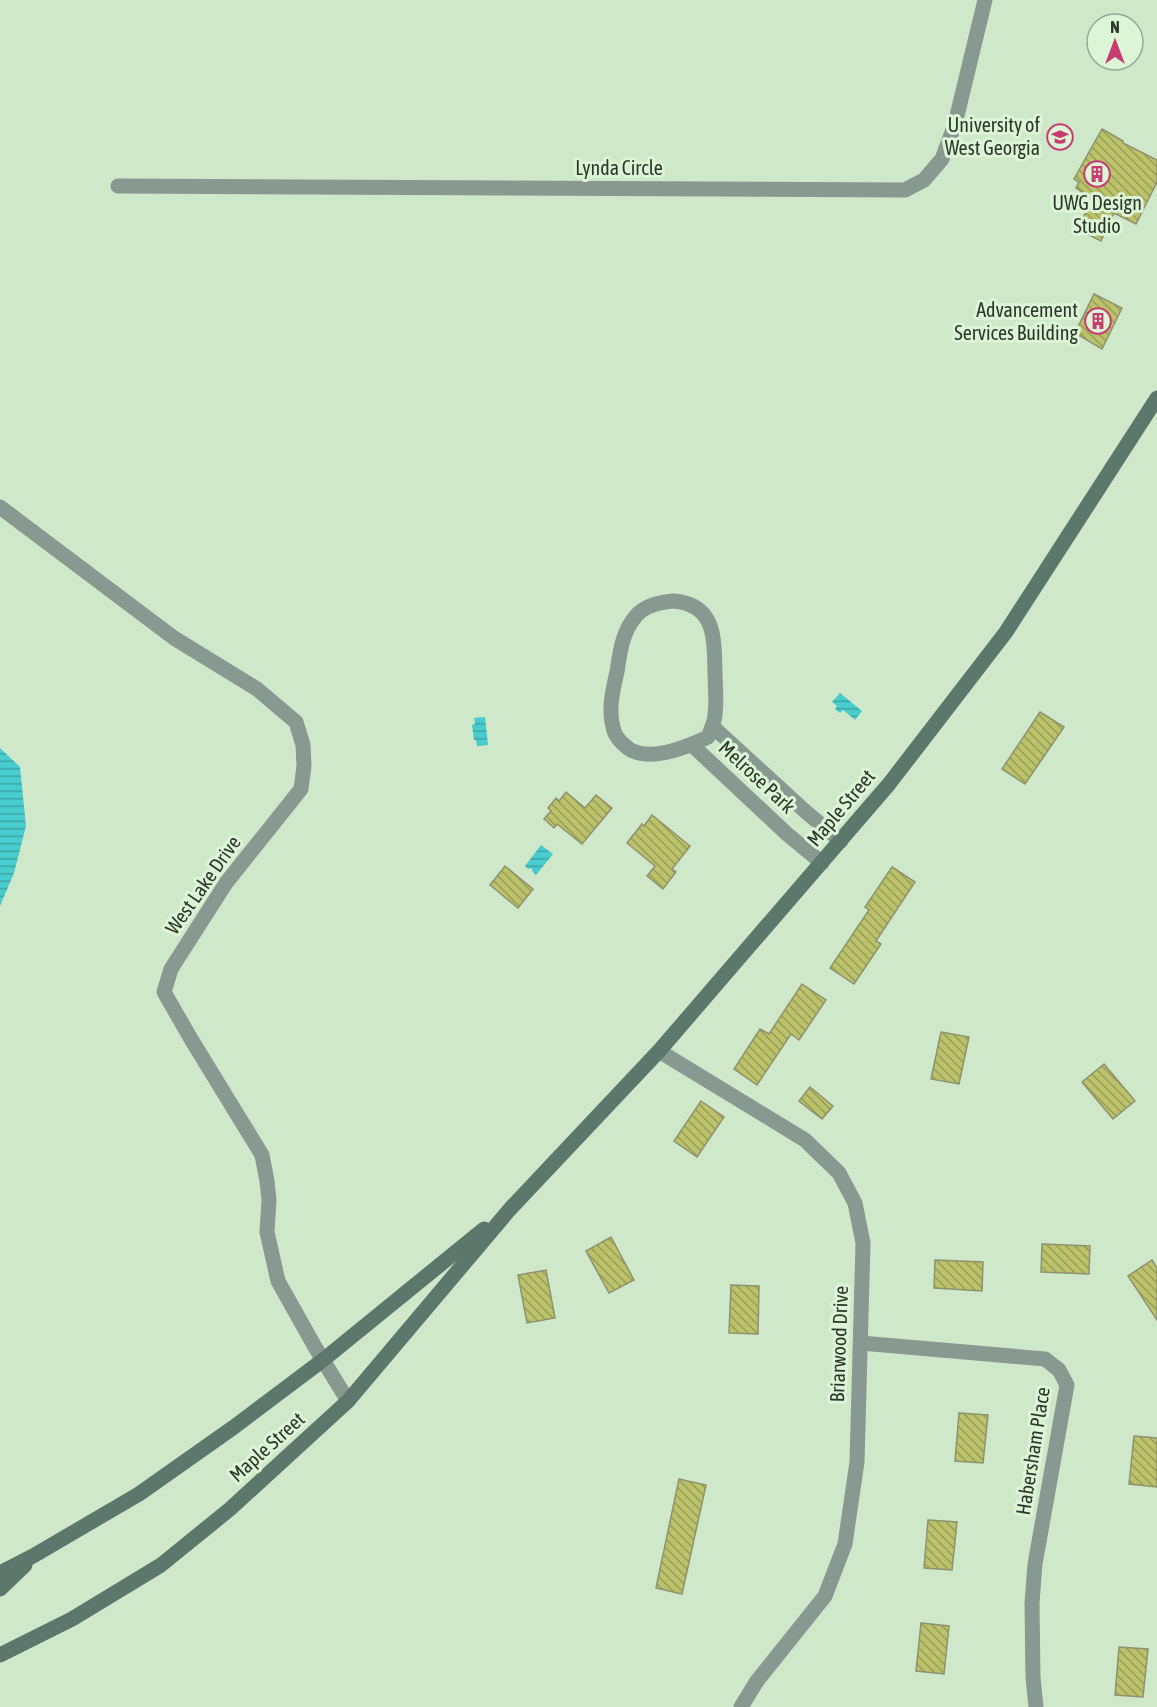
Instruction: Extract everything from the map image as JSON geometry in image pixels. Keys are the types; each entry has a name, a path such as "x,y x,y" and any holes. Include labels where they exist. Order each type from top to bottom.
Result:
{"main road":[{"name":"Maple Street","path":"0,1655 72,1619 161,1565 230,1509 348,1401 510,1209 659,1051 889,784 1006,632 1157,398"},
{"name":"Maple Street","path":"0,1573 140,1494 234,1427 322,1360 510,1209"},
{"path":"0,1589 20,1572 33,1556"}],"street":[{"name":"Lynda Circle","path":"118,186 905,190 924,180 942,159 955,124 985,0"},
{"name":"West Lake Drive","path":"0,507 174,638 257,689 296,722 304,756 301,789 225,883 171,969 164,992 262,1155 269,1200 267,1232 278,1281 348,1401"},
{"path":"663,602 685,602 704,614 711,625 714,638 715,672 715,716 712,726 708,737 692,745 679,750 654,753 632,751 617,737 611,713 623,638 637,614 648,607 663,602"},
{"name":"Melrose Park","path":"712,726 806,812 842,841"},
{"name":"Melrose Park","path":"692,745 787,834 822,863"},
{"name":"Briarwood Drive","path":"659,1051 805,1140 839,1173 855,1203 863,1243 857,1462 845,1544 825,1596 757,1682 741,1707"},
{"name":"Habersham Place","path":"861,1343 1045,1359 1059,1370 1067,1385 1035,1564 1032,1603 1033,1677 1036,1707"}],"water":[{"path":"840,693 862,711 855,720 843,710 840,713 835,709 837,706 832,702"},
{"path":"485,717 488,745 477,746 472,725 475,724 474,718"},
{"path":"0,748 20,767 26,826 14,873 0,906"},
{"path":"541,845 553,854 536,875 531,868 528,869 525,866"}],"building":[{"name":"UWG Design Studio","path":"1102,129 1123,143 1157,160 1157,182 1136,224 1114,213 1101,241 1077,229 1093,199 1076,188 1079,182 1074,179"},
{"name":"Advancement Services Building","path":"1094,294 1122,308 1102,349 1075,333"},
{"path":"1040,712 1064,727 1025,784 1002,769"},
{"path":"566,792 585,808 596,795 612,808 582,844 557,824 554,828 544,819 551,811 548,808 556,798 559,801"},
{"path":"652,815 690,846 672,869 676,872 663,889 647,876 655,866 627,843"},
{"path":"505,866 533,889 518,908 490,885"},
{"path":"892,867 915,882 876,941 881,944 854,984 830,968 869,910 865,907"},
{"path":"802,984 826,1000 799,1040 791,1034 757,1085 734,1069 760,1029 769,1034"},
{"path":"941,1032 969,1037 959,1084 931,1079"},
{"path":"1104,1064 1135,1101 1113,1119 1082,1082"},
{"path":"810,1087 833,1106 822,1119 799,1101"},
{"path":"701,1101 724,1117 697,1157 674,1141"},
{"path":"611,1237 634,1280 609,1293 586,1251"},
{"path":"1042,1244 1090,1246 1089,1274 1041,1272"},
{"path":"935,1260 983,1262 982,1291 934,1288"},
{"path":"1152,1260 1157,1268 1157,1320 1128,1276"},
{"path":"546,1270 555,1318 527,1323 518,1275"},
{"path":"731,1285 759,1286 758,1334 729,1333"},
{"path":"959,1413 988,1415 983,1463 955,1461"},
{"path":"1134,1436 1157,1438 1157,1487 1129,1484"},
{"path":"679,1479 706,1485 682,1594 656,1588"},
{"path":"928,1520 957,1522 952,1570 924,1568"},
{"path":"921,1623 949,1626 944,1674 916,1671"},
{"path":"1119,1647 1148,1649 1143,1697 1115,1695"}],"place":[{"name":"University of West Georgia","path":"1060,137"},
{"name":"UWG Design Studio","path":"1097,174"},
{"name":"Advancement Services Building","path":"1098,321"}]}
